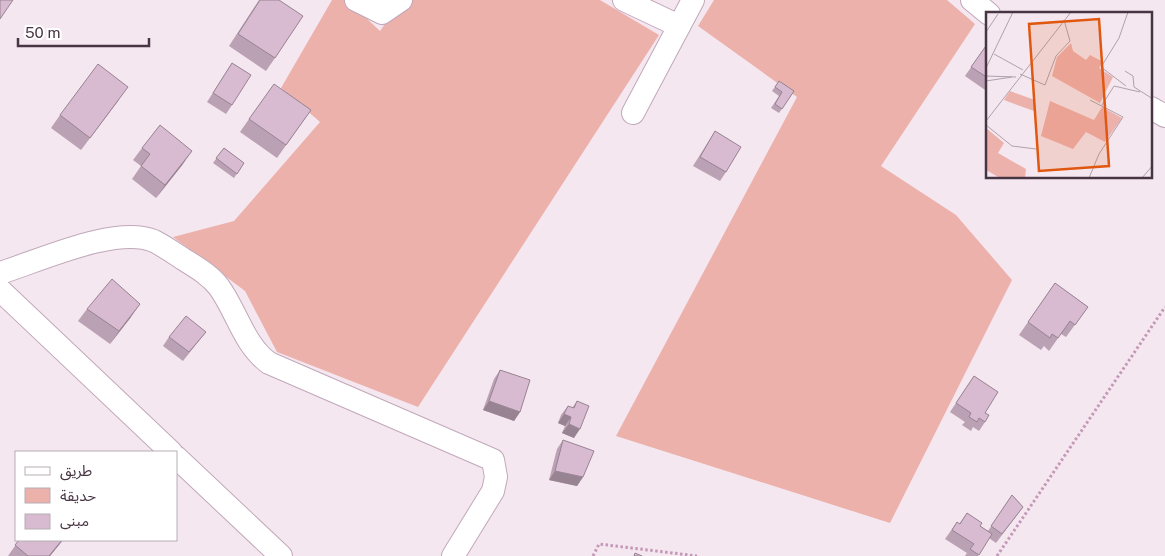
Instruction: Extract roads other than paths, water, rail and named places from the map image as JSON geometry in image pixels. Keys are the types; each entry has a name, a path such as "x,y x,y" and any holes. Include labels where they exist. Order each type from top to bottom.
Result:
{"street":[{"path":"356,0 382,13 402,0"},
{"path":"624,0 679,26"},
{"path":"634,113 693,0"},
{"path":"972,0 987,12"},
{"path":"1152,109 1165,116"},
{"path":"0,273 111,237 131,236 153,241 170,251 211,277 220,288 256,352 269,363 493,460 496,477 493,491 453,556"},
{"path":"0,290 170,451"},
{"path":"178,459 281,556"}]}
